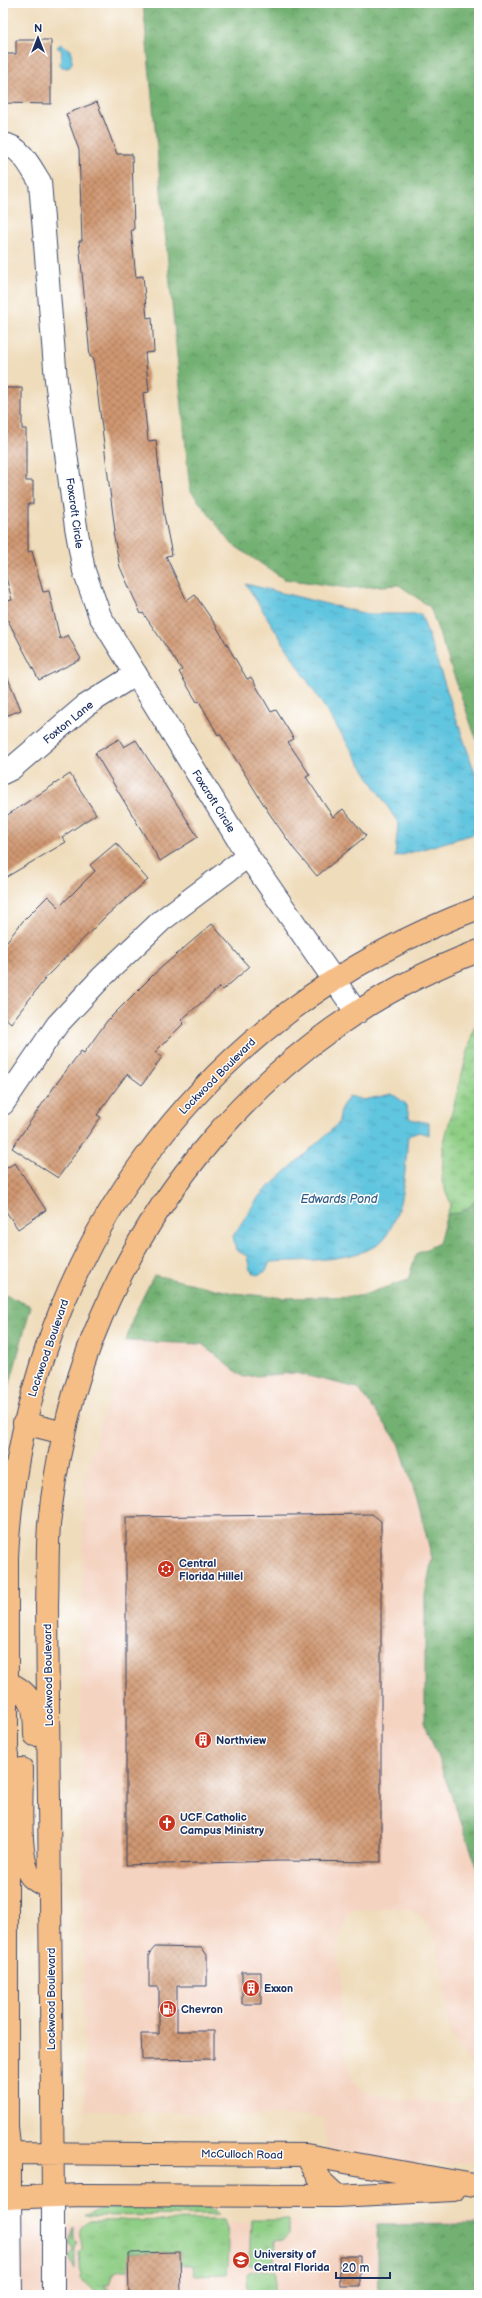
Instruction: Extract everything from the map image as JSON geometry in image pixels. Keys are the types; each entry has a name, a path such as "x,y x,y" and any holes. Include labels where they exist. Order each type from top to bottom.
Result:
{"main road":[{"name":"Lockwood Boulevard","path":"7,2198 6,1682 9,1525 15,1468 24,1423 40,1363 72,1280 115,1201 159,1138 180,1112 253,1040 292,1008 332,980 387,948 445,921 479,908"},
{"name":"Lockwood Boulevard","path":"53,2196 47,1605 49,1526 53,1488 64,1433 76,1385 107,1304 152,1218 184,1173 252,1096 288,1063 357,1013 408,983 479,951"},
{"path":"24,1423 64,1433"},
{"path":"6,1682 18,1686 28,1697 35,1710 37,1816 50,1838"},
{"path":"7,1733 22,1764 23,1854 30,1875 37,1881 50,1886"},
{"name":"McCulloch Road","path":"7,2153 53,2152 306,2155 479,2186"},
{"path":"306,2155 320,2180 337,2196"},
{"path":"7,2198 53,2196 337,2196 479,2189"}],"street":[{"name":"Foxcroft Circle","path":"3,144 9,144 25,158 40,182 56,380 84,571 100,616 248,856 332,980 357,1013"},
{"name":"Foxton Lane","path":"3,773 85,706 136,674"},
{"path":"3,1104 57,1026 102,977 161,922 248,856"},
{"path":"53,2196 54,2295"},
{"path":"7,2198 11,2295"}],"shaded area":[{"path":"126,1341 202,1344 243,1377 295,1373 358,1388 399,1443 417,1499 432,1558 425,1596 425,1722 479,1872 479,2163 414,2164 327,2148 324,2117 85,2110 81,1829 81,1631 84,1480","holes":["405,1908 424,1917 434,1934 443,1978 450,2033 474,2071 477,2087 471,2097 462,2103 439,2103 427,2100 394,2099 360,2089 351,2076 342,2035 341,1974 337,1957 339,1939 348,1914 356,1909"]},
{"name":"University of Central Florida","path":"479,2221 479,2295 3,2295 3,2225"}],"green space":[{"path":"143,3 479,3 479,747 430,607 399,585 348,588 284,579 232,544 190,490"},
{"path":"479,1023 479,1199 460,1213 447,1214 451,1204 442,1182 443,1146 474,1028"},
{"path":"479,1199 479,1872 425,1722 425,1596 432,1558 417,1499 399,1443 358,1388 295,1373 243,1377 202,1344 126,1341 133,1317 154,1275 233,1293 285,1298 360,1296 408,1280 416,1254 439,1243 447,1214 460,1213"},
{"path":"3,1294 31,1306 3,1409"},
{"path":"101,2208 179,2208 185,2212 187,2208 205,2208 213,2210 220,2215 85,2216"},
{"path":"224,2220 229,2240 227,2274 194,2275 193,2265 180,2265 180,2252 129,2253 129,2270 120,2270 113,2273 109,2284 105,2284 105,2288 109,2288 109,2295 99,2295 81,2279 79,2252 82,2249 82,2244 80,2230 90,2221"},
{"path":"251,2220 289,2220 289,2234 283,2240 275,2239 274,2267 249,2265"},
{"path":"479,2224 479,2295 379,2295 377,2225"},
{"path":"74,2227 74,2240 77,2243 75,2249 75,2270 69,2257 73,2250 69,2244"},
{"path":"256,2270 275,2271 275,2295 249,2295 246,2284 249,2272"}],"water":[{"path":"61,44 71,50 72,63 68,68 62,67 60,64 62,51 57,47"},
{"path":"246,584 367,614 421,614 479,785 479,807 474,834 395,857 398,823"},
{"name":"Edwards Pond","path":"392,1094 405,1103 410,1119 429,1123 429,1135 419,1132 408,1136 401,1200 392,1225 386,1236 377,1245 349,1256 315,1260 270,1262 266,1271 257,1275 250,1270 247,1256 236,1250 233,1236 260,1195 338,1124 342,1106 350,1096 363,1100"}],"building":[{"path":"16,40 51,40 51,104 3,103 3,54 16,54"},
{"path":"97,102 117,154 132,154 134,230 131,230 136,277 143,276 147,318 152,317 154,352 145,353 149,392 143,393 148,441 156,440 164,515 172,555 166,556 187,601 195,595 215,624 247,679 251,677 271,712 276,710 294,739 288,742 310,775 306,777 333,817 343,809 366,836 317,876 294,849 269,813 220,734 218,735 199,701 197,702 179,672 182,670 143,613 141,614 120,567 113,532 115,531 93,357 90,357 79,241 82,241 79,150 66,114"},
{"path":"3,388 22,388 22,429 26,429 26,481 33,481 33,504 28,504 28,552 32,551 43,592 49,591 60,639 68,635 81,659 39,680 3,611 3,602 12,600 3,566"},
{"path":"3,666 21,710 3,717"},
{"path":"119,739 124,747 136,740 198,837 160,861 95,753"},
{"path":"70,774 96,814 62,837 66,842 3,879 3,818"},
{"path":"116,843 148,880 107,915 48,975 11,1023 3,1016 3,946 23,921 48,896 59,907 95,871 90,865"},
{"path":"212,924 249,967 223,990 220,987 181,1020 184,1023 155,1052 162,1057 142,1085 127,1074 97,1115 101,1117 58,1178 12,1148 56,1084 81,1051 84,1053 107,1021 155,973"},
{"path":"15,1163 46,1210 18,1229 3,1207 3,1170"},
{"name":"Northview","path":"372,1514 381,1521 381,1862 280,1861 126,1865 126,1517"},
{"path":"155,1947 202,1948 207,1955 207,1986 177,1986 177,2031 214,2031 214,2059 142,2060 141,2034 159,2034 159,1987 149,1987 149,1954"},
{"name":"Exxon","path":"242,1972 261,1972 261,2004 242,2004"},
{"path":"180,2252 181,2295 129,2295 128,2253"},
{"path":"339,2256 360,2256 360,2286 340,2286"}],"place":[{"name":"Central Florida Hillel","path":"166,1569"},
{"name":"Northview","path":"203,1740"},
{"name":"UCF Catholic Campus Ministry","path":"167,1823"},
{"name":"Exxon","path":"251,1988"},
{"name":"Chevron","path":"168,2009"},
{"name":"University of Central Florida","path":"241,2260"}]}
